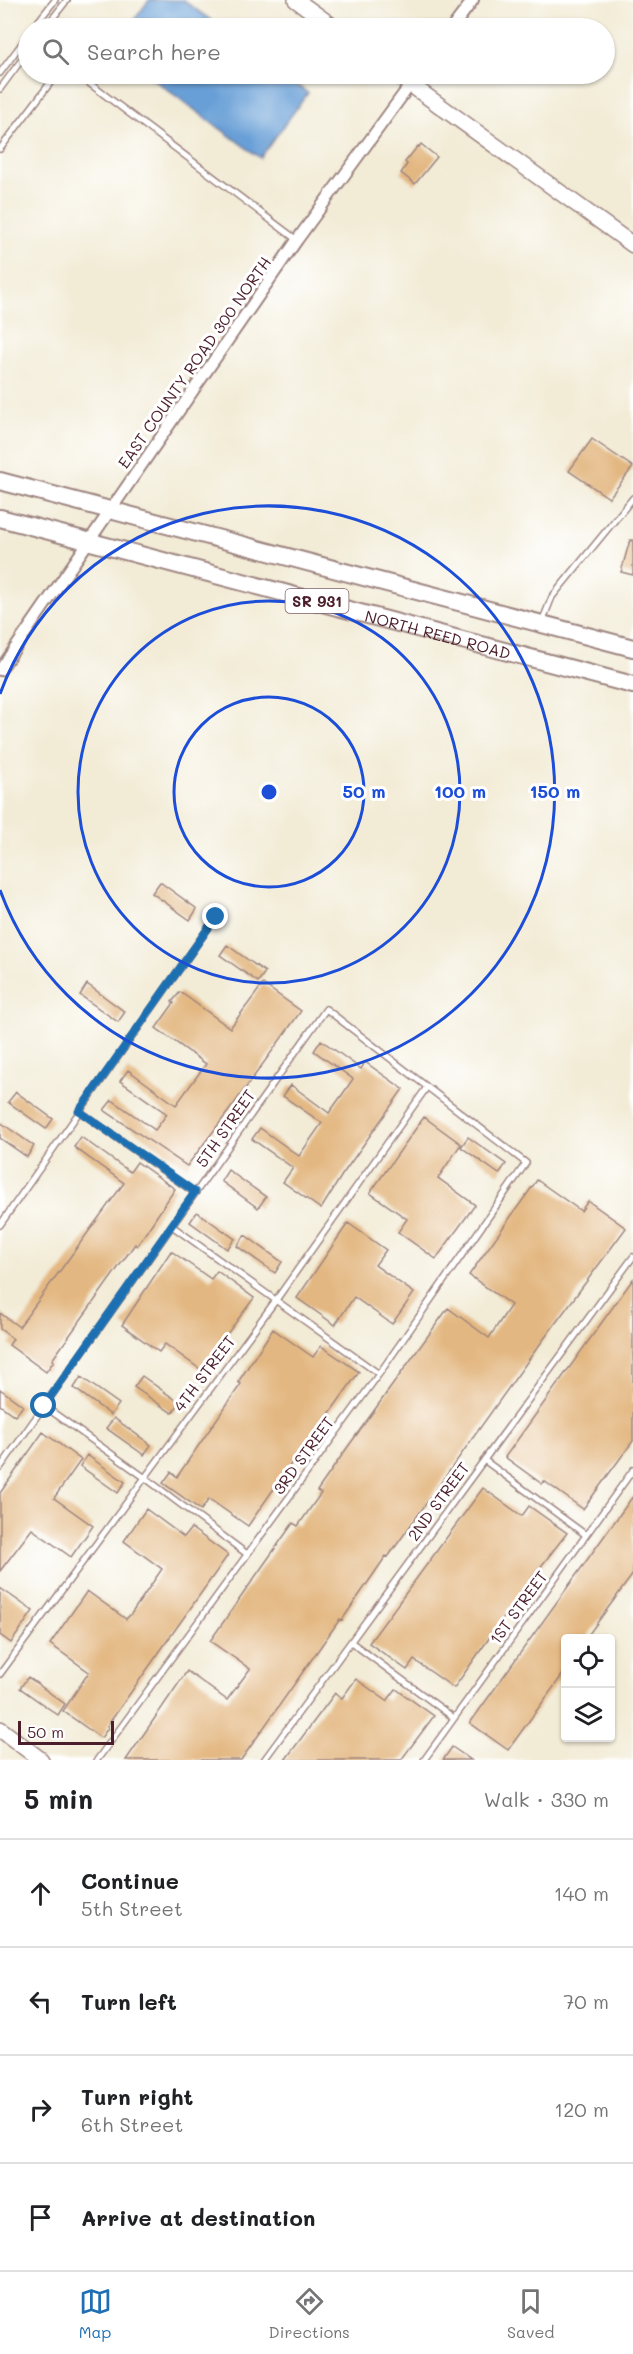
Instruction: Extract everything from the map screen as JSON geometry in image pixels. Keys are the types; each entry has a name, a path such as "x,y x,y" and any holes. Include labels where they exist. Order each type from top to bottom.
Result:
{"main road":[{"name":"SR 931","path":"0,481 633,648"},
{"name":"NORTH REED ROAD","path":"0,518 633,685"}],"street":[{"path":"296,0 320,18"},
{"path":"460,18 473,0"},
{"name":"EAST COUNTY ROAD 300 NORTH","path":"0,670 297,240 411,84"},
{"path":"423,84 633,245"},
{"path":"0,1729 41,1760"}],"lane":[{"path":"41,18 55,0"},
{"path":"53,18 67,0"},
{"path":"0,73 18,49"},
{"path":"0,89 18,65"},
{"path":"0,149 49,84"},
{"path":"90,84 297,240"},
{"path":"542,624 552,597 633,498"},
{"path":"0,1225 216,917"},
{"name":"5TH STREET","path":"0,1468 326,1009 427,1087"},
{"name":"3RD STREET","path":"97,1760 379,1374 526,1164 427,1087"},
{"name":"4TH STREET","path":"0,1674 276,1300 427,1087"},
{"path":"79,1111 195,1192"},
{"path":"172,1226 379,1374"},
{"name":"2ND STREET","path":"264,1760 633,1257"},
{"path":"44,1406 247,1554"},
{"path":"484,1460 586,1536"},
{"name":"1ST STREET","path":"424,1760 633,1470"},
{"path":"351,1642 454,1718"}],"water":[{"path":"149,0 183,0 208,18 136,18"},
{"path":"160,84 296,84 308,93 260,158"}],"building":[{"path":"421,144 437,157 415,184 401,173 407,164 405,162"},
{"path":"592,439 633,467 609,498 569,471"},
{"path":"630,540 633,540 633,575 621,572"},
{"path":"160,882 197,909 190,920 152,893"},
{"path":"227,945 265,972 258,982 220,955"},
{"path":"87,984 125,1012 118,1022 80,995"},
{"path":"263,984 301,1011 187,1166 104,1110 112,1100 155,1130 167,1114 120,1081 128,1070 176,1105 206,1064 156,1028 174,1003 172,1002 180,992 230,1028"},
{"path":"321,1040 361,1069 365,1062 403,1089 342,1175 321,1209 283,1182 293,1168 252,1139 260,1128 299,1156 322,1123 283,1096 291,1085 329,1113 342,1095 353,1079 314,1051"},
{"path":"16,1092 53,1119 46,1129 8,1102"},
{"path":"424,1117 461,1144 438,1178 475,1205 436,1259 398,1232 407,1219 370,1193"},
{"path":"0,1122 34,1146 27,1157 0,1138"},
{"path":"81,1137 130,1172 137,1162 175,1189 137,1246 135,1244 52,1360 54,1361 46,1372 9,1345 13,1339 0,1329 0,1313 19,1327 124,1183 74,1147"},
{"path":"468,1137 506,1164 499,1174 461,1147"},
{"path":"228,1170 266,1197 258,1208 221,1181"},
{"path":"537,1180 581,1211 588,1201 626,1228 388,1557 386,1556 342,1620 340,1619 241,1760 126,1760 187,1671 227,1700 250,1669 210,1641 293,1523 298,1526 321,1493 317,1491 448,1308 489,1338 511,1305 469,1275"},
{"path":"197,1212 235,1239 227,1249 190,1222"},
{"path":"348,1223 386,1250 375,1265 414,1293 392,1324 354,1297 335,1325 297,1298"},
{"path":"245,1235 282,1262 275,1273 237,1246"},
{"path":"171,1251 211,1279 217,1271 254,1298 224,1338 226,1339 204,1372 165,1344 159,1352 122,1325"},
{"path":"633,1279 633,1441 583,1509 544,1481 542,1484 505,1457"},
{"path":"273,1329 313,1357 321,1346 359,1372 248,1526 209,1499 201,1510 163,1483 171,1472 177,1477 241,1384 238,1382"},
{"path":"142,1376 180,1403 172,1413 134,1387"},
{"path":"81,1377 119,1404 111,1415 74,1388"},
{"path":"0,1389 23,1406 15,1416 0,1405"},
{"path":"114,1418 151,1445 144,1455 106,1428"},
{"path":"43,1432 81,1460 54,1498 93,1526 71,1557 32,1529 0,1571 0,1493"},
{"path":"87,1455 125,1482 118,1493 80,1466"},
{"path":"483,1488 522,1516 529,1506 567,1533 528,1583 454,1688 414,1660 407,1670 369,1643"},
{"path":"633,1496 633,1574 589,1634 561,1634 561,1677 508,1750 470,1723"},
{"path":"146,1509 184,1537 191,1528 228,1555 107,1726 101,1738 63,1711 89,1672 50,1644 87,1591 126,1619 131,1614 162,1569 124,1541"},
{"path":"0,1588 33,1611 11,1643 0,1635"},
{"path":"28,1677 65,1704 58,1715 20,1688"},
{"path":"356,1679 387,1701 396,1689 434,1716 401,1760 285,1760 335,1693 342,1698"},
{"path":"452,1747 471,1760 443,1760"}],"route":[{"path":"44,1406 195,1192 79,1111 216,917"}]}
